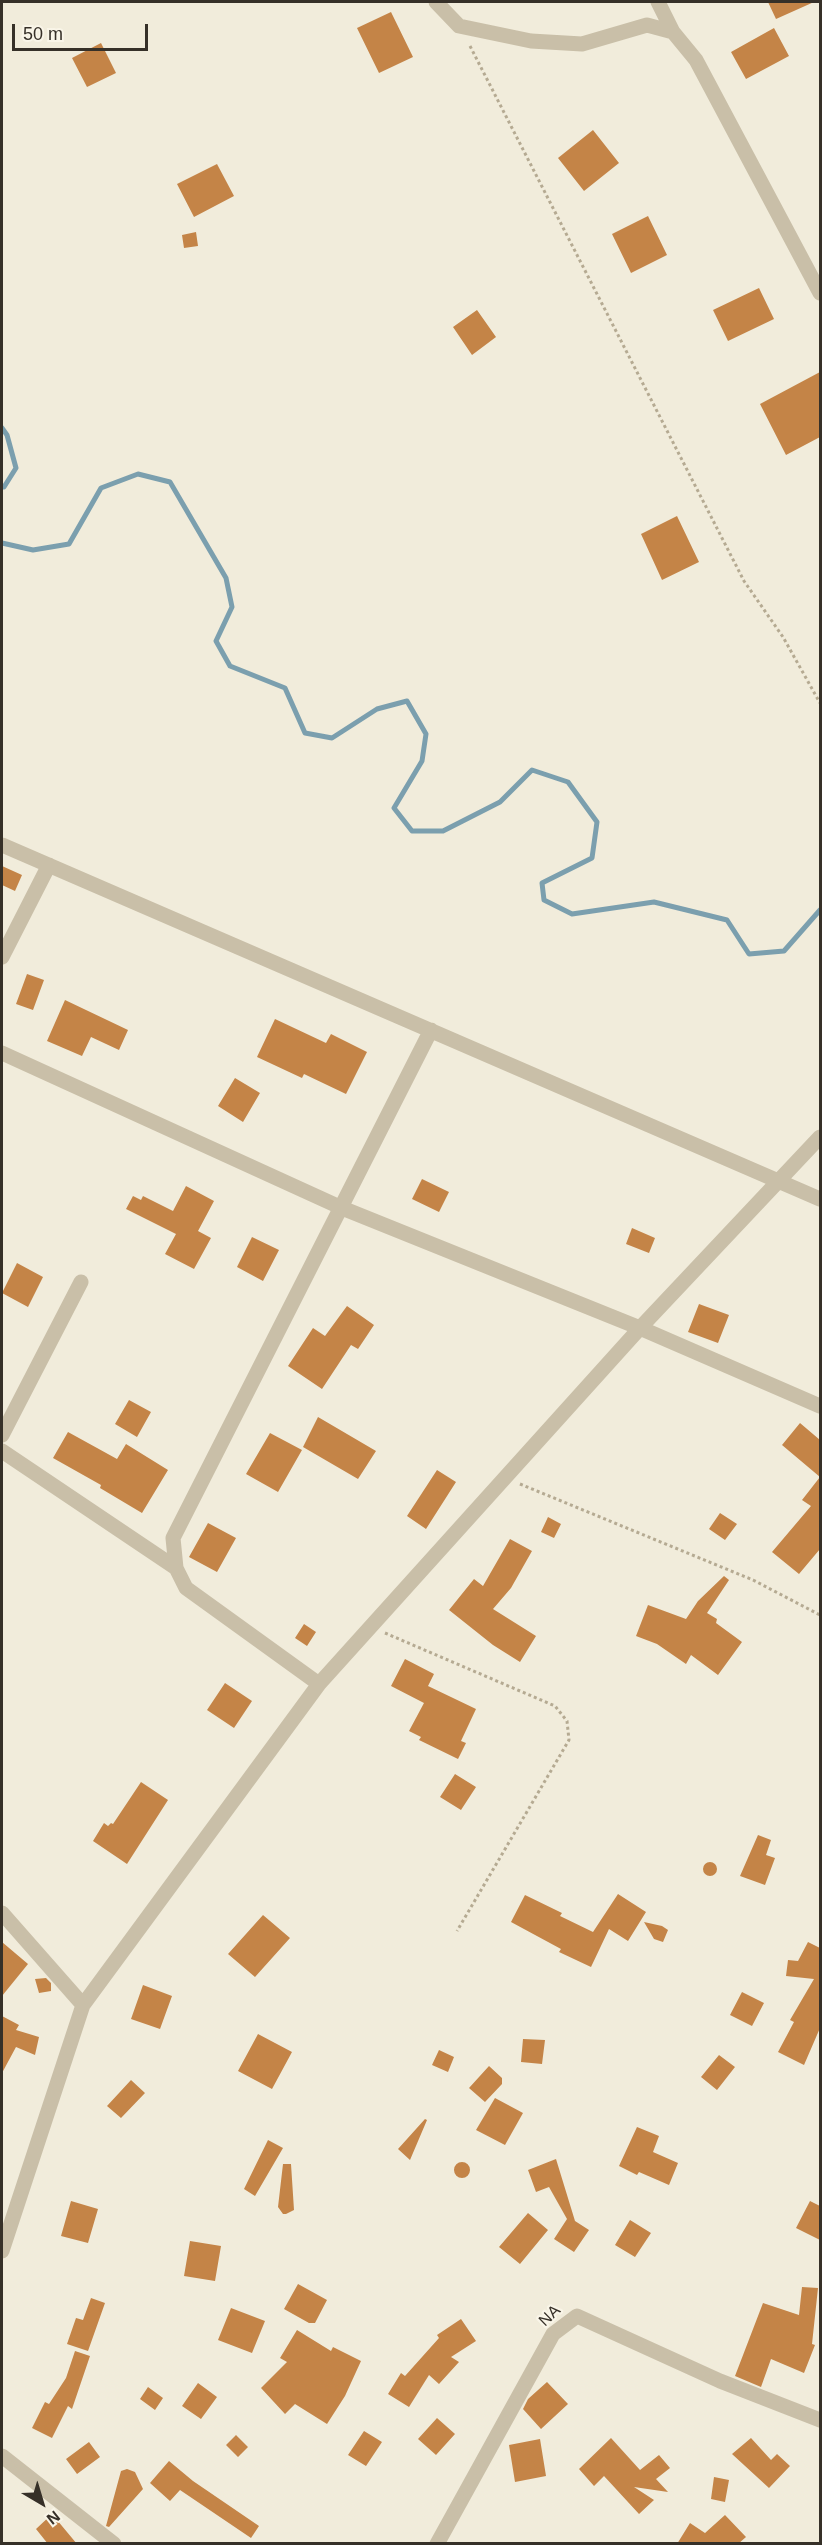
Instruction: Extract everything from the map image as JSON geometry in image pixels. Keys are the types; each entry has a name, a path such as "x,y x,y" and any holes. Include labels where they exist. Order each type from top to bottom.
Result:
{"street":[{"path":"436,2 459,26 531,41 582,44 646,25 673,32"},
{"path":"658,2 673,32 696,60 820,293"},
{"path":"2,845 820,1199"},
{"path":"2,957 49,865"},
{"path":"319,1684 186,1588 176,1568 173,1538 431,1030"},
{"path":"2,1053 342,1208 640,1328 820,1406"},
{"path":"2,2251 83,2005 319,1684 640,1328 820,1137"},
{"path":"2,1435 81,1282"},
{"path":"2,1451 176,1568"},
{"path":"2,1912 83,2005"},
{"name":"NA","path":"437,2544 553,2334 577,2316 720,2381 820,2420"},
{"path":"2,2456 114,2544"}],"path":[{"path":"459,26 744,581 783,637 820,703"},
{"path":"505,1478 753,1580 820,1615"},
{"path":"370,1627 555,1706 567,1721 569,1740 458,1932"}],"building":[{"path":"768,2 814,2 776,19"},
{"path":"391,12 413,57 379,73 357,28"},
{"path":"774,28 789,56 746,79 731,52"},
{"path":"101,43 116,73 87,87 72,58"},
{"path":"593,130 619,163 584,191 558,158"},
{"path":"217,164 234,196 194,217 177,184"},
{"path":"648,216 667,255 631,273 612,234"},
{"path":"196,232 198,246 184,248 182,235"},
{"path":"759,288 774,319 728,341 713,310"},
{"path":"477,310 496,337 472,355 453,327"},
{"path":"820,372 820,437 786,455 760,404"},
{"path":"677,516 699,562 662,580 641,534"},
{"path":"2,866 22,875 15,891 2,885"},
{"path":"27,974 44,980 33,1010 16,1004"},
{"path":"65,1000 128,1030 119,1050 91,1037 82,1056 47,1041"},
{"path":"275,1019 326,1043 331,1034 367,1052 346,1094 304,1074 302,1078 257,1057"},
{"path":"235,1078 260,1093 243,1122 218,1106"},
{"path":"422,1179 449,1192 439,1212 412,1199"},
{"path":"186,1186 214,1201 198,1231 211,1238 194,1269 165,1254 176,1234 126,1209 133,1196 141,1200 143,1196 173,1211"},
{"path":"632,1228 655,1238 649,1253 626,1244"},
{"path":"252,1237 279,1250 263,1281 237,1267"},
{"path":"17,1263 43,1277 28,1307 2,1293"},
{"path":"699,1304 729,1315 718,1343 688,1332"},
{"path":"347,1306 374,1325 358,1349 351,1345 322,1389 288,1366 313,1328 325,1336"},
{"path":"129,1400 151,1412 137,1437 115,1424"},
{"path":"318,1417 376,1451 358,1479 303,1447"},
{"path":"800,1423 820,1440 820,1477 782,1445"},
{"path":"68,1432 117,1459 126,1444 168,1470 142,1513 100,1488 101,1485 53,1458"},
{"path":"270,1433 302,1450 278,1492 246,1474"},
{"path":"437,1470 456,1482 426,1529 407,1516"},
{"path":"820,1477 820,1549 799,1574 772,1552 811,1506 802,1500"},
{"path":"720,1513 737,1524 725,1540 709,1529"},
{"path":"548,1517 561,1524 554,1538 541,1532"},
{"path":"208,1523 236,1538 217,1572 189,1557"},
{"path":"510,1539 532,1551 511,1588 493,1609 536,1636 520,1662 493,1645 449,1610 474,1579 483,1586"},
{"path":"724,1576 729,1580 707,1613 717,1619 716,1623 742,1642 718,1675 691,1655 686,1664 657,1644 636,1636 648,1605 686,1619 698,1601"},
{"path":"304,1624 316,1632 307,1646 295,1638"},
{"path":"405,1659 434,1674 428,1686 476,1709 461,1741 466,1743 458,1759 419,1740 421,1737 409,1731 424,1703 391,1686"},
{"path":"225,1683 252,1701 234,1728 207,1710"},
{"path":"455,1774 476,1787 461,1810 440,1797"},
{"path":"141,1782 168,1800 127,1864 93,1841 104,1823 108,1826 113,1824"},
{"path":"758,1835 771,1840 766,1855 775,1858 765,1885 740,1876"},
{"path":"707,1862 713,1862 717,1869 713,1876 707,1876 703,1872 703,1866"},
{"path":"618,1894 646,1912 628,1941 609,1929 591,1967 559,1952 561,1949 511,1922 525,1895 562,1913 560,1916 593,1932"},
{"path":"263,1915 290,1938 255,1977 228,1954"},
{"path":"644,1922 662,1926 668,1930 663,1942 654,1939"},
{"path":"2,1942 28,1964 2,1996"},
{"path":"808,1942 820,1948 820,2028 804,2065 778,2052 794,2022 790,2020 814,1979 786,1976 788,1960 798,1961"},
{"path":"46,1978 51,1983 51,1991 39,1993 35,1979"},
{"path":"143,1985 172,1996 160,2029 131,2019"},
{"path":"742,1992 764,2003 752,2026 730,2015"},
{"path":"2,2016 19,2025 16,2030 39,2037 35,2055 16,2047 2,2073"},
{"path":"258,2034 292,2052 272,2089 238,2071"},
{"path":"523,2039 545,2040 542,2064 521,2062"},
{"path":"439,2050 454,2057 448,2072 432,2065"},
{"path":"719,2055 735,2067 717,2090 701,2077"},
{"path":"489,2066 502,2078 502,2084 485,2102 469,2088"},
{"path":"131,2080 145,2093 121,2118 107,2106"},
{"path":"495,2098 523,2113 505,2145 476,2130"},
{"path":"425,2119 427,2120 410,2160 398,2149"},
{"path":"637,2127 659,2136 653,2152 678,2163 669,2185 639,2172 637,2175 619,2166"},
{"path":"268,2140 283,2148 255,2196 244,2189"},
{"path":"556,2159 575,2221 589,2230 574,2252 554,2239 567,2219 549,2187 536,2192 528,2170"},
{"path":"462,2162 468,2164 470,2170 468,2176 462,2178 456,2176 454,2170 456,2164"},
{"path":"283,2164 291,2164 294,2210 286,2214 283,2214 278,2207"},
{"path":"71,2201 98,2209 88,2243 61,2236"},
{"path":"810,2201 820,2206 820,2240 796,2228"},
{"path":"528,2213 548,2230 520,2264 499,2247"},
{"path":"630,2220 651,2233 635,2257 615,2245"},
{"path":"190,2241 221,2246 215,2281 184,2276"},
{"path":"298,2284 327,2300 315,2323 309,2323 284,2309"},
{"path":"802,2287 818,2288 812,2344 815,2345 804,2373 771,2359 761,2387 735,2376 763,2303 799,2315"},
{"path":"91,2298 105,2303 88,2351 67,2344 76,2318 83,2320"},
{"path":"231,2308 265,2321 252,2353 218,2340"},
{"path":"461,2319 476,2341 451,2357 459,2362 439,2384 429,2375 409,2407 388,2394 401,2373 405,2376 439,2338 437,2335"},
{"path":"297,2330 331,2351 333,2347 361,2361 345,2396 327,2424 295,2404 285,2414 261,2388 287,2362 280,2358"},
{"path":"75,2351 90,2356 72,2409 68,2406 52,2438 32,2428 45,2402 49,2404 66,2378"},
{"path":"547,2382 568,2404 541,2429 523,2409 528,2399"},
{"path":"198,2383 217,2397 201,2419 182,2406"},
{"path":"148,2387 163,2398 155,2410 140,2399"},
{"path":"437,2418 455,2434 436,2455 418,2439"},
{"path":"364,2431 382,2442 366,2466 348,2455"},
{"path":"236,2435 248,2447 238,2457 226,2445"},
{"path":"611,2438 640,2470 659,2455 670,2468 656,2479 668,2492 634,2487 654,2500 639,2514 604,2476 594,2486 579,2469"},
{"path":"751,2438 771,2460 777,2454 790,2466 769,2488 732,2454"},
{"path":"540,2439 546,2476 515,2482 509,2445"},
{"path":"89,2442 100,2457 77,2474 66,2459"},
{"path":"169,2461 193,2481 259,2526 251,2538 180,2490 170,2501 150,2483"},
{"path":"127,2469 135,2472 143,2489 109,2527 106,2526 121,2471"},
{"path":"714,2477 729,2480 725,2502 711,2499"},
{"path":"52,2514 77,2544 48,2544 36,2529"},
{"path":"725,2515 746,2537 738,2544 677,2544 690,2523 705,2533"}],"waterway":[{"path":"2,428 7,435 16,468 2,487"},
{"path":"2,543 33,550 69,544 101,488 138,474 170,482 226,578 232,607 216,641 230,666 285,688 305,733 332,738 377,709 407,701 426,734 422,761 394,808 412,831 443,831 500,802 532,770 568,782 597,822 592,858 542,883 544,900 572,914 654,902 727,920 749,954 784,951 820,910"}]}
